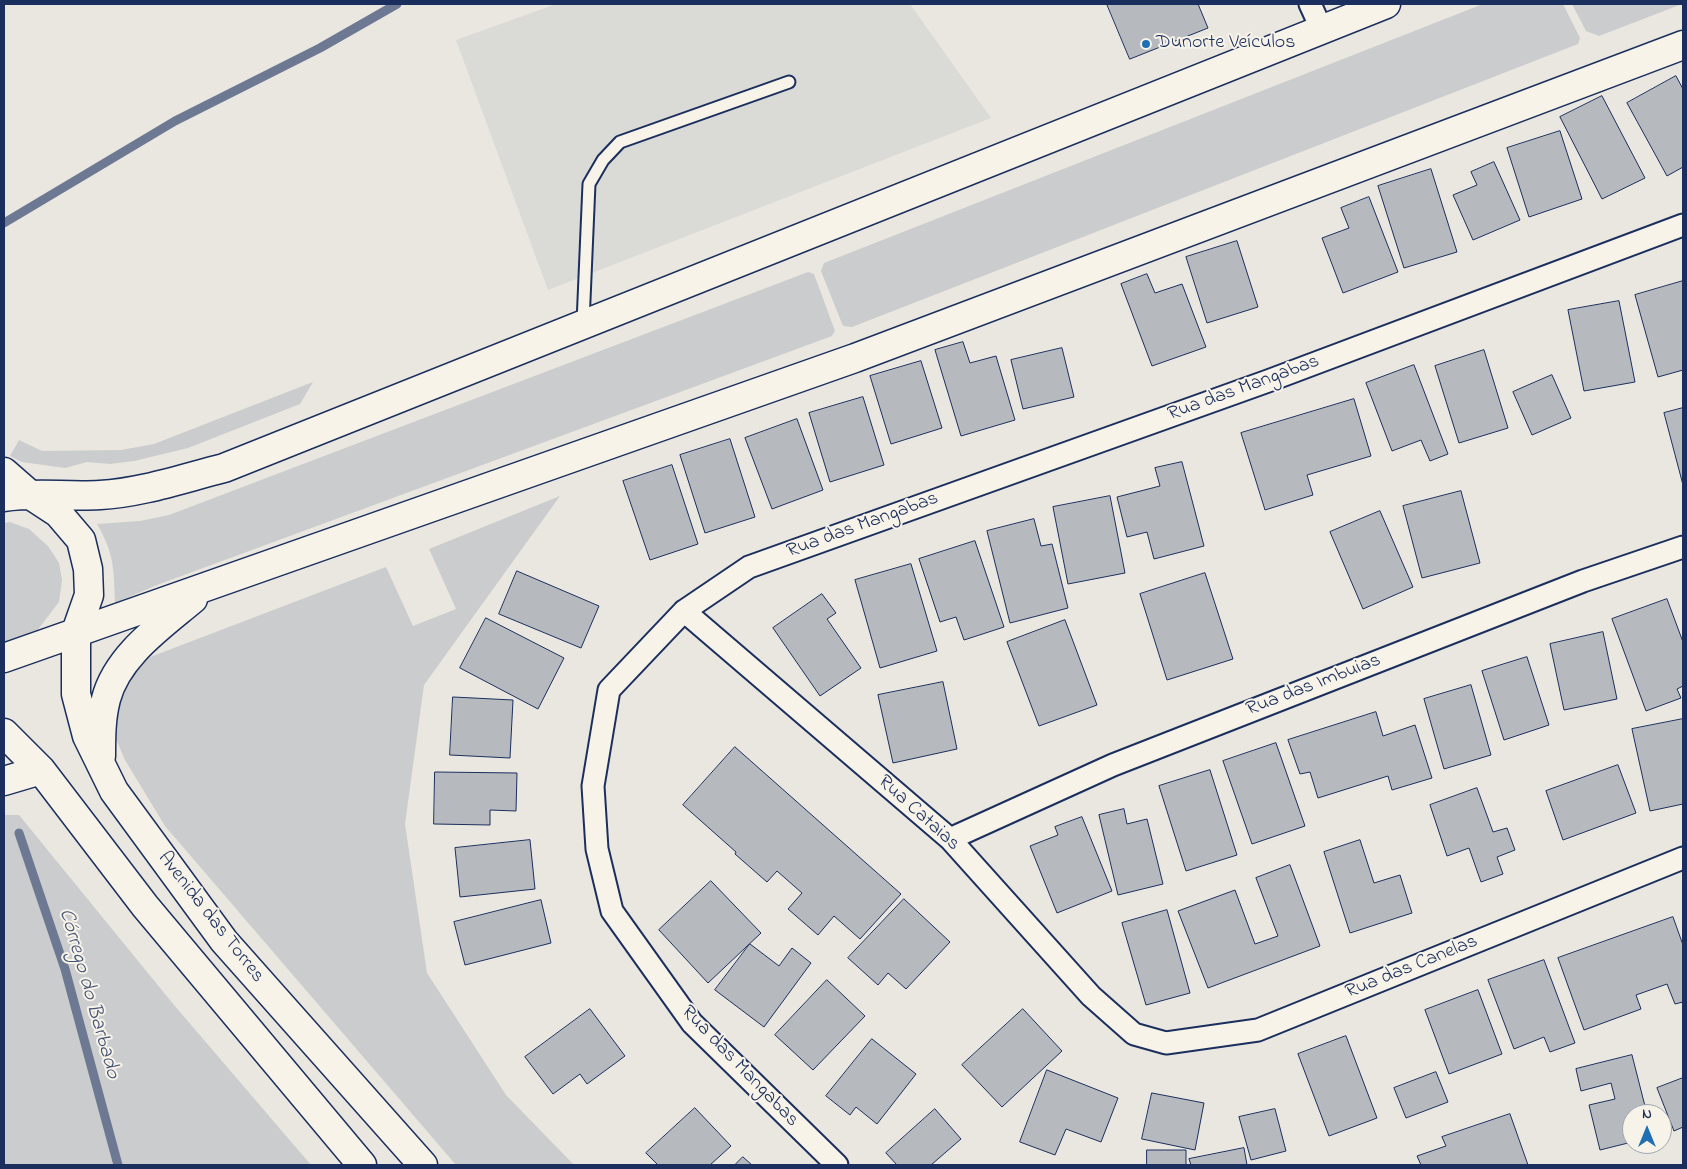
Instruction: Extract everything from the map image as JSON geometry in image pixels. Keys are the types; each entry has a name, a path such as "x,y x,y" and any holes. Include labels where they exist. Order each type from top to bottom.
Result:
{"main road":[{"path":"4,472 16,495 102,495 224,468 1321,28 1386,4"},
{"path":"4,658 855,358 1683,45"},
{"name":"Avenida das Torres","path":"16,495 58,513 81,540 88,569 89,596 76,632 76,694 87,736 114,792 224,941 423,1165"},
{"path":"101,765 101,727 106,697 121,668 141,644 205,588"},
{"name":"Avenida das Torres","path":"4,733 41,770 145,906 362,1165"},
{"path":"4,781 41,770"}],"street":[{"path":"1310,4 1321,28"},
{"name":"Rua das Mangabas","path":"837,1165 692,1023 612,911 597,849 593,786 608,690 684,612 749,567 1268,381 1683,225"},
{"name":"Rua das Imbuias","path":"950,839 1113,765 1582,581 1683,547"},
{"name":"Rua Cataias","path":"684,612 950,839 1091,996 1134,1034"},
{"name":"Rua das Canelas","path":"1134,1034 1166,1043 1258,1030 1683,858"}],"lane":[{"path":"583,325 589,184 603,160 620,142 789,82"}],"shaded area":[{"path":"556,4 910,4 991,118 548,290 456,40"},
{"path":"1483,4 1563,4 1580,38 1578,44 852,327 843,326 821,271 824,263"},
{"path":"1572,4 1682,4 1599,36 1586,31"},
{"path":"808,272 814,274 835,331 832,336 157,585 115,603 110,553 97,524 140,521 169,515"},
{"path":"313,382 300,404 188,448 134,461 110,464 87,462 65,468 22,462 10,456 19,440 42,451 121,450 154,444"},
{"path":"560,496 424,685 405,824 427,973 506,1095 574,1165 456,1165 165,826 125,760 113,732 123,680 145,659 386,567 413,626 456,609 429,549"},
{"path":"10,522 29,529 48,546 59,563 62,580 59,602 36,632 4,644 4,523"},
{"path":"4,815 19,815 174,1005 311,1165 4,1165"}],"building":[{"name":"Dunorte Veículos","path":"1107,4 1198,4 1208,28 1130,59"},
{"path":"1676,76 1683,89 1683,167 1667,176 1627,103"},
{"path":"1602,96 1645,178 1602,199 1560,117"},
{"path":"1560,131 1582,199 1529,217 1507,148"},
{"path":"1494,162 1520,220 1473,240 1453,195 1477,185 1471,172"},
{"path":"1431,169 1457,252 1404,268 1378,186"},
{"path":"1369,197 1398,272 1343,293 1322,238 1349,228 1341,208"},
{"path":"1237,241 1258,307 1207,323 1186,257"},
{"path":"1147,274 1155,293 1182,284 1206,347 1152,366 1121,284"},
{"path":"1683,281 1683,370 1658,377 1635,295"},
{"path":"1619,301 1635,382 1584,391 1568,310"},
{"path":"963,342 970,363 996,356 1015,420 961,436 935,350"},
{"path":"1062,348 1074,397 1023,409 1011,360"},
{"path":"1484,350 1508,428 1459,443 1435,366"},
{"path":"921,361 942,428 891,444 870,376"},
{"path":"1414,365 1448,454 1430,461 1421,440 1392,451 1366,383"},
{"path":"1552,375 1571,418 1532,435 1513,392"},
{"path":"863,397 884,465 830,482 809,413"},
{"path":"1354,399 1371,456 1307,475 1313,495 1265,510 1241,433"},
{"path":"1683,408 1683,485 1664,413"},
{"path":"797,419 823,490 772,509 745,438"},
{"path":"730,439 755,517 705,533 680,455"},
{"path":"1182,462 1204,546 1154,559 1147,532 1127,537 1117,497 1160,486 1155,468"},
{"path":"672,465 698,544 650,560 623,481"},
{"path":"1461,491 1480,563 1422,578 1403,506"},
{"path":"1110,496 1125,573 1068,584 1053,507"},
{"path":"1380,511 1413,587 1363,609 1330,532"},
{"path":"1034,519 1041,546 1052,544 1068,608 1010,623 987,531"},
{"path":"975,541 1004,627 964,640 956,617 940,622 919,559"},
{"path":"911,564 937,651 880,668 855,580"},
{"path":"517,571 599,606 581,648 499,614"},
{"path":"1205,573 1233,659 1167,680 1140,594"},
{"path":"822,594 836,613 827,619 861,668 820,696 773,628"},
{"path":"1667,599 1683,642 1683,686 1677,689 1681,698 1646,711 1612,619"},
{"path":"486,618 564,658 538,709 460,668"},
{"path":"1065,620 1097,705 1039,726 1007,642"},
{"path":"1603,632 1617,699 1564,710 1550,644"},
{"path":"1527,657 1549,725 1504,740 1482,671"},
{"path":"943,682 957,749 893,763 878,695"},
{"path":"1471,685 1491,755 1444,769 1424,699"},
{"path":"453,697 513,700 510,758 450,755"},
{"path":"1376,712 1383,736 1415,725 1432,778 1392,790 1388,776 1318,798 1310,772 1300,774 1288,740"},
{"path":"1683,719 1683,804 1650,811 1632,729"},
{"path":"1276,743 1305,826 1252,844 1223,761"},
{"path":"735,747 901,894 860,939 834,916 818,935 788,909 802,893 777,871 767,882 683,805"},
{"path":"1618,765 1636,813 1563,840 1546,791"},
{"path":"1210,770 1237,855 1186,871 1159,786"},
{"path":"435,772 517,773 516,811 490,810 490,825 434,824"},
{"path":"1477,788 1493,832 1507,828 1515,850 1497,857 1503,874 1481,882 1469,848 1447,856 1430,805"},
{"path":"1124,809 1127,824 1147,819 1163,884 1118,895 1099,815"},
{"path":"1082,817 1112,891 1057,913 1030,846 1058,835 1055,827"},
{"path":"530,840 535,889 460,897 455,848"},
{"path":"1360,840 1374,883 1400,875 1412,913 1350,933 1324,852"},
{"path":"1290,865 1320,946 1208,988 1178,911 1235,890 1255,944 1278,936 1256,878"},
{"path":"711,881 761,933 708,983 659,930"},
{"path":"904,899 950,942 906,989 888,973 878,985 848,958"},
{"path":"541,900 551,943 465,965 454,922"},
{"path":"1167,910 1190,993 1146,1005 1122,923"},
{"path":"1673,917 1683,945 1683,1002 1675,1004 1667,984 1636,995 1641,1009 1584,1030 1558,958"},
{"path":"750,944 779,966 792,948 811,963 764,1027 715,990"},
{"path":"1544,960 1575,1043 1550,1052 1544,1037 1514,1049 1488,980"},
{"path":"827,980 865,1016 813,1070 775,1035"},
{"path":"1478,990 1502,1054 1449,1074 1425,1010"},
{"path":"590,1009 625,1056 587,1084 580,1074 553,1094 525,1057"},
{"path":"1023,1009 1062,1051 1002,1107 962,1065"},
{"path":"1346,1036 1377,1118 1329,1136 1298,1054"},
{"path":"872,1039 916,1074 877,1124 856,1107 850,1115 826,1096"},
{"path":"1632,1055 1644,1104 1622,1104 1622,1144 1600,1150 1589,1105 1615,1099 1611,1083 1581,1091 1576,1069"},
{"path":"1047,1070 1118,1098 1101,1142 1066,1129 1055,1155 1020,1142"},
{"path":"1436,1072 1448,1102 1406,1118 1394,1088"},
{"path":"1683,1078 1683,1127 1674,1131 1672,1126 1672,1104 1663,1104 1657,1088"},
{"path":"1152,1093 1204,1103 1195,1150 1142,1139"},
{"path":"695,1108 731,1146 710,1165 658,1165 646,1153"},
{"path":"935,1109 961,1139 931,1165 897,1165 886,1153"},
{"path":"1275,1109 1286,1151 1251,1160 1239,1117"},
{"path":"1510,1114 1528,1165 1421,1165 1417,1156 1446,1146 1442,1137"},
{"path":"1244,1148 1247,1165 1191,1165 1189,1159"},
{"path":"1147,1150 1186,1150 1186,1165 1147,1165"},
{"path":"743,1157 752,1165 735,1165"}],"waterway":[{"path":"4,223 175,121 320,48 397,4"},
{"name":"Córrego do Barbado","path":"19,833 65,969 118,1165"}],"place":[{"name":"Dunorte Veículos","path":"1146,44"}]}
